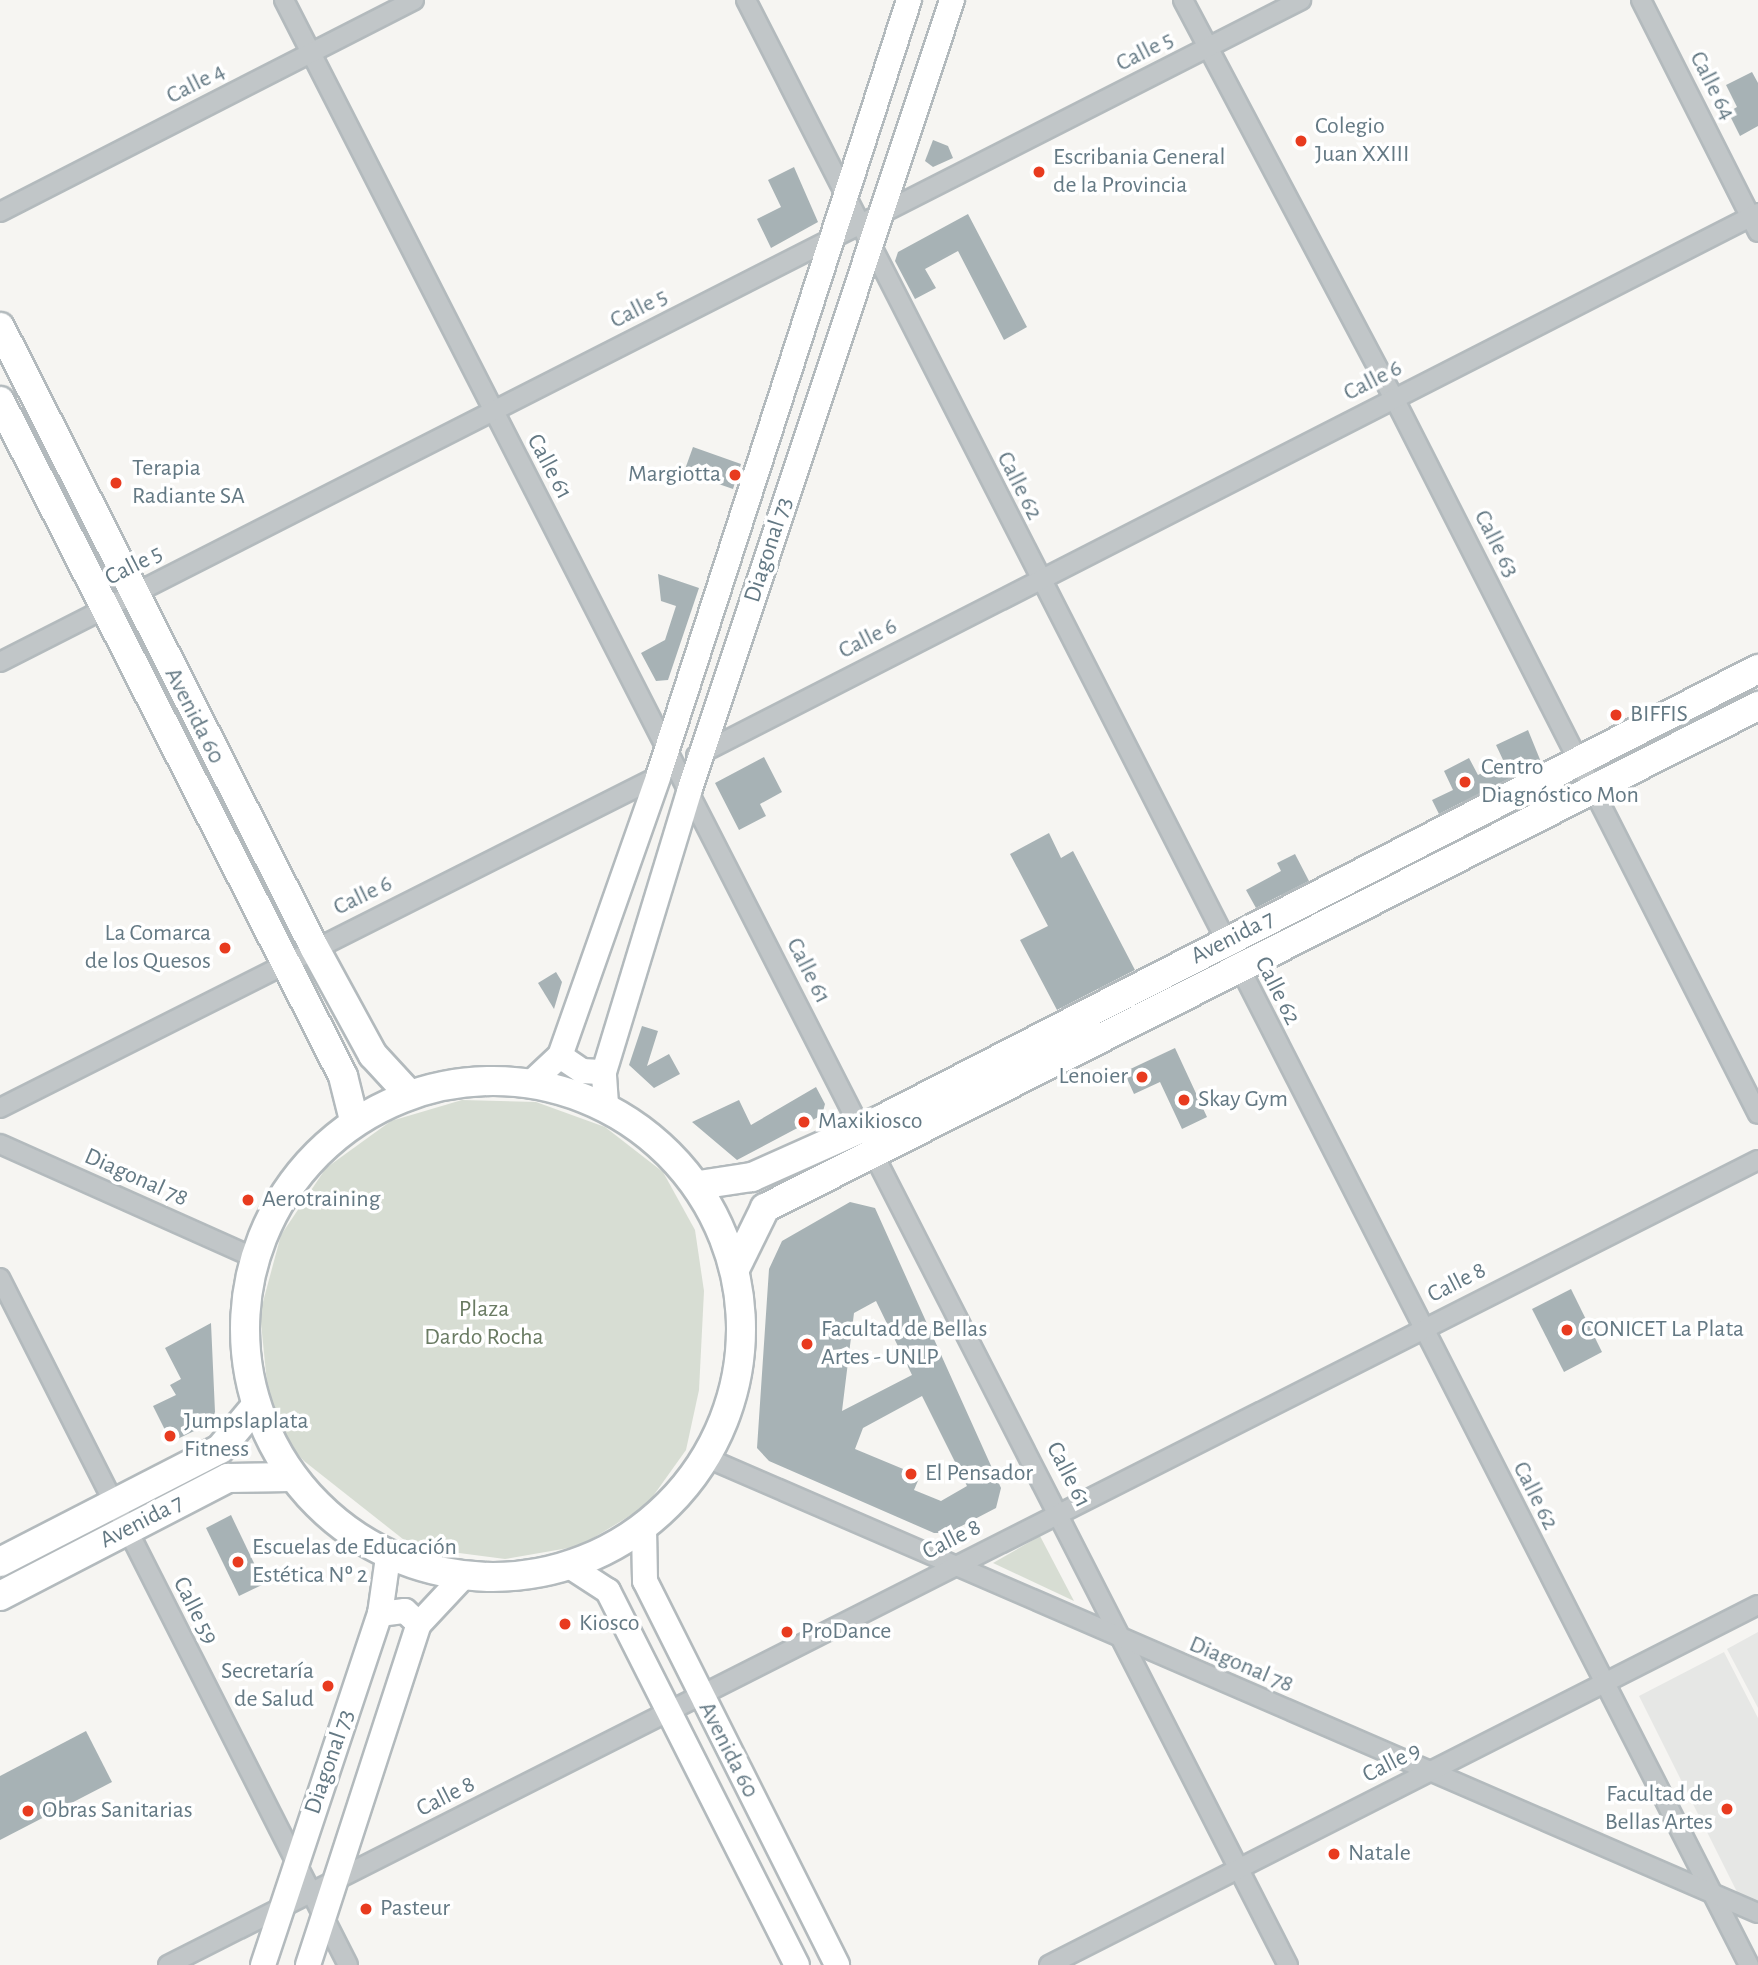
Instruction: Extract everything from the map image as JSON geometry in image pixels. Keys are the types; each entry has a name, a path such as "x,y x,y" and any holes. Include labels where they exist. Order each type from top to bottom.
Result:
{"main road":[{"name":"Diagonal 73","path":"534,1080 561,1056 669,763 831,239 909,0"},
{"name":"Diagonal 73","path":"606,1104 604,1072 689,792 871,228 952,0"},
{"name":"Avenida 60","path":"0,327 131,595 314,947 373,1055 407,1093"},
{"name":"Avenida 60","path":"0,401 103,609 343,1076 354,1120"},
{"name":"Avenida 7","path":"699,1185 752,1177 861,1129 1758,669"},
{"name":"Avenida 7","path":"736,1267 765,1208 1240,971 1758,706"},
{"path":"343,1076 360,1073 373,1055"},
{"path":"561,1056 582,1071 604,1072"},
{"path":"534,1080 606,1104 699,1185 736,1267 743,1314 741,1361 731,1404 707,1458 644,1528 570,1567 461,1578 388,1557 291,1477 255,1407 243,1342 253,1257 295,1174 354,1120 407,1093 534,1080"},
{"name":"Avenida 7","path":"0,1562 220,1450 255,1407"},
{"name":"Avenida 7","path":"0,1596 228,1478 291,1477"},
{"name":"Avenida 60","path":"644,1528 645,1581 837,1965"},
{"name":"Diagonal 73","path":"263,1965 380,1614 388,1557"},
{"name":"Avenida 60","path":"570,1567 608,1591 797,1965"},
{"name":"Diagonal 73","path":"308,1965 419,1624 461,1578"},
{"path":"380,1614 405,1611 419,1624"}],"street":[{"name":"Calle 61","path":"284,0 669,763 689,792 1060,1512 1288,1965"},
{"name":"Calle 4","path":"0,212 414,0"},
{"name":"Calle 62","path":"746,0 846,195 871,228 1039,579 1749,1965"},
{"name":"Calle 63","path":"1183,0 1394,398 1758,1114"},
{"name":"Calle 5","path":"0,662 831,239 871,228 1301,0"},
{"name":"Calle 64","path":"1641,0 1755,221"},
{"name":"Calle 6","path":"0,1108 284,964 669,763 702,752 1394,398 1755,221"},
{"name":"Diagonal 78","path":"0,1144 253,1257"},
{"name":"Calle 8","path":"168,1965 1758,1160"},
{"name":"Calle 59","path":"0,1278 348,1965"},
{"name":"Diagonal 78","path":"707,1458 1758,1913"},
{"name":"Calle 9","path":"1049,1965 1758,1605"}],"shaded area":[{"path":"1758,1632 1758,1708 1727,1649"},
{"name":"Facultad de Bellas Artes","path":"1724,1652 1758,1718 1758,1907 1741,1900 1639,1696"}],"green space":[{"name":"Plaza Dardo Rocha","path":"462,1100 536,1102 605,1127 663,1172 695,1230 704,1291 699,1390 686,1450 646,1506 580,1546 505,1559 413,1547 304,1461 291,1447 268,1393 260,1313 281,1235 326,1168 391,1121"},
{"path":"1040,1536 1074,1601 993,1563"}],"building":[{"path":"1752,72 1758,83 1758,126 1740,136 1728,112 1737,107 1726,85"},
{"path":"933,140 948,146 953,158 933,167 925,161"},
{"path":"794,167 818,222 771,248 757,219 781,207 768,180"},
{"path":"968,214 1027,327 1004,340 958,251 925,269 936,288 915,299 895,261 898,252"},
{"path":"693,447 741,464 733,489 684,472"},
{"path":"658,574 699,588 668,680 656,681 641,653 665,640 676,606 661,601"},
{"path":"1528,730 1541,762 1439,814 1432,800 1453,790 1444,771 1469,758 1478,775 1504,762 1496,745"},
{"path":"764,757 782,792 760,804 766,816 739,830 715,783"},
{"path":"1049,833 1061,858 1073,851 1135,970 1057,1010 1020,940 1048,926 1010,854"},
{"path":"1295,854 1309,881 1256,908 1246,890 1281,871 1277,863"},
{"path":"556,972 562,982 554,1009 538,983"},
{"path":"642,1026 658,1031 647,1066 669,1054 680,1074 654,1088 629,1065"},
{"name":"Skay Gym","path":"1175,1048 1207,1117 1182,1129 1160,1082 1134,1094 1124,1072"},
{"path":"816,1087 825,1104 822,1115 737,1160 692,1122 739,1100 751,1125"},
{"name":"Facultad de Bellas Artes - UNLP","path":"850,1202 875,1208 1001,1488 996,1508 948,1533 934,1533 769,1461 757,1448 769,1269 782,1241","holes":["876,1301 912,1375 842,1411 854,1313","922,1396 967,1486 941,1501 914,1490 920,1476 855,1449 863,1428"]},
{"name":"CONICET La Plata","path":"1571,1289 1602,1352 1564,1372 1532,1309"},
{"path":"211,1323 215,1412 211,1423 171,1442 153,1406 176,1395 170,1385 181,1379 165,1348"},
{"name":"Escuelas de Educación Estética Nº 2","path":"231,1515 264,1584 239,1596 206,1528"},
{"name":"Obras Sanitarias","path":"86,1731 112,1782 0,1840 0,1776"}],"place":[{"name":"Colegio Juan XXIII","path":"1301,141"},
{"name":"Escribania General de la Provincia","path":"1039,172"},
{"name":"Margiotta","path":"735,475"},
{"name":"Terapia Radiante SA","path":"116,483"},
{"name":"BIFFIS","path":"1616,715"},
{"name":"Centro Diagnóstico Mon","path":"1465,782"},
{"name":"La Comarca de los Quesos","path":"225,948"},
{"name":"Lenoier","path":"1142,1077"},
{"name":"Skay Gym","path":"1184,1100"},
{"name":"Maxikiosco","path":"804,1122"},
{"name":"Aerotraining","path":"248,1200"},
{"name":"CONICET La Plata","path":"1567,1330"},
{"name":"Facultad de Bellas Artes - UNLP","path":"807,1344"},
{"name":"Jumpslaplata Fitness","path":"170,1436"},
{"name":"El Pensador","path":"911,1474"},
{"name":"Escuelas de Educación Estética Nº 2","path":"238,1562"},
{"name":"Kiosco","path":"565,1624"},
{"name":"ProDance","path":"787,1632"},
{"name":"Secretaría de Salud","path":"328,1686"},
{"name":"Facultad de Bellas Artes","path":"1727,1809"},
{"name":"Obras Sanitarias","path":"28,1811"},
{"name":"Natale","path":"1334,1854"},
{"name":"Pasteur","path":"366,1909"}]}
